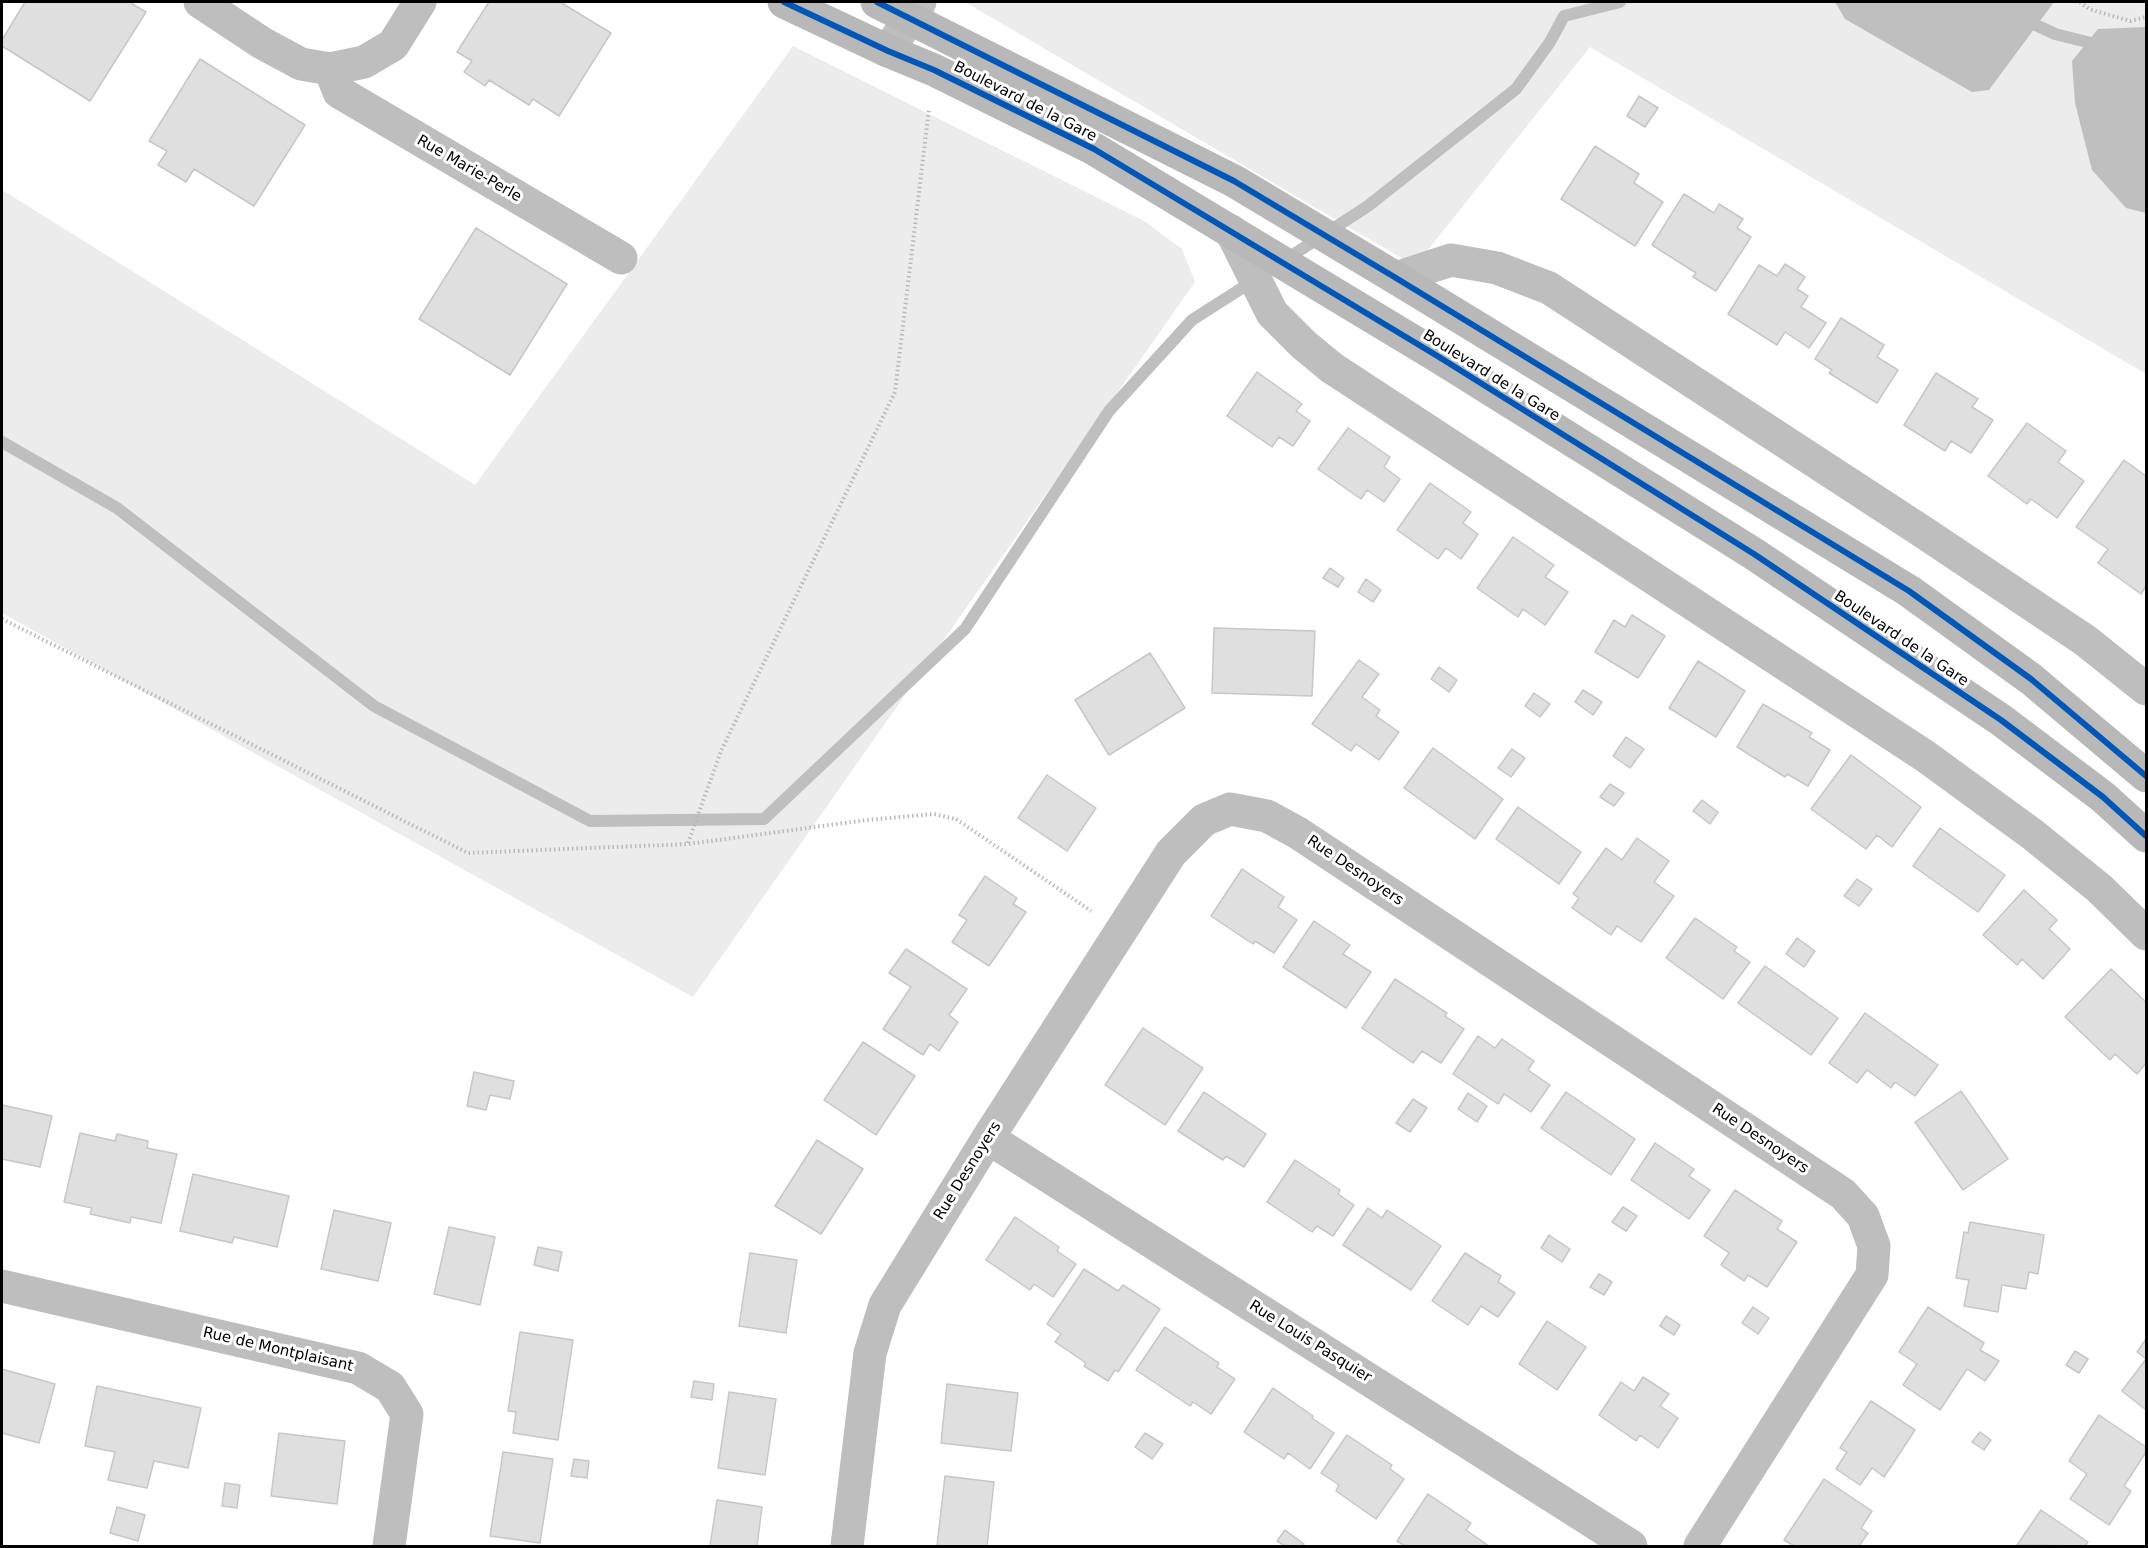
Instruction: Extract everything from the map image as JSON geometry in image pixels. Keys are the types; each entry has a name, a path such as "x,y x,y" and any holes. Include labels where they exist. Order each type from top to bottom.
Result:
{"street":[{"path":"200,2 262,43 301,64 330,69 364,62 393,45 420,2"},
{"name":"Boulevard de la Gare","path":"784,2 934,70 1094,149 1449,363 1754,554 2001,720 2103,796 2146,836"},
{"name":"Boulevard de la Gare","path":"877,2 915,9 1234,181 1910,591 2031,679 2146,776"},
{"path":"888,51 915,9"},
{"name":"Rue Marie-Perle","path":"330,69 339,92 621,258"},
{"path":"1231,231 1272,313 1304,345 1332,368 1925,756 2040,840 2099,888 2146,934"},
{"path":"1396,278 1451,260 1497,268 1549,288 2086,641 2146,689"},
{"name":"Rue Desnoyers","path":"847,1546 870,1353 885,1305 988,1138 1171,853 1204,820 1230,809 1267,816 1298,833 1843,1194 1863,1216 1874,1246 1872,1275 1701,1546"},
{"name":"Rue Louis Pasquier","path":"988,1138 1631,1546"},
{"name":"Rue de Montplaisant","path":"2,1286 358,1368 390,1388 407,1414 389,1546"}],"path":[{"path":"2080,2 2089,9 2130,21 2146,17"},
{"path":"689,842 721,751 895,392 934,70"},
{"path":"2,620 468,853 689,842 934,814 956,819 1120,931"}],"shaded area":[{"path":"965,2 2146,2 2146,374 1590,47 1415,266"},
{"path":"1835,2 2054,2 1989,90 1972,92 1845,19"},
{"path":"2146,27 2146,213 2126,208 2092,170 2075,103 2072,61 2098,29"},
{"path":"793,46 1144,221 1182,249 1195,282 693,997 2,613 2,190 475,485"}],"building":[{"path":"25,2 129,2 146,12 90,101 2,46 2,40"},
{"path":"489,2 560,2 611,33 559,116 533,99 529,105 489,80 485,86 464,72 472,61 457,52"},
{"path":"200,59 305,125 254,206 194,169 186,182 158,165 167,151 149,141"},
{"path":"1639,96 1658,108 1645,127 1627,116"},
{"path":"1595,146 1639,174 1634,183 1663,202 1635,246 1561,199"},
{"path":"1684,194 1714,213 1719,204 1743,219 1737,228 1751,237 1716,291 1693,277 1696,273 1652,245"},
{"path":"476,228 567,284 510,375 419,319"},
{"path":"1785,264 1805,277 1797,289 1808,296 1801,307 1826,323 1809,348 1785,332 1777,345 1728,314 1759,265 1777,276"},
{"path":"1841,318 1884,345 1877,357 1898,370 1877,403 1829,373 1832,370 1815,359"},
{"path":"1257,372 1302,404 1296,411 1310,421 1293,446 1279,437 1272,447 1227,416"},
{"path":"1936,373 1978,399 1972,407 1993,420 1971,453 1951,441 1945,451 1904,425"},
{"path":"2027,423 2066,451 2058,462 2084,481 2057,518 2031,499 2027,504 1988,476"},
{"path":"1348,428 1390,457 1384,467 1400,479 1384,502 1367,490 1361,499 1318,469"},
{"path":"2124,460 2146,476 2146,586 2141,594 2098,563 2108,549 2076,527"},
{"path":"1430,483 1471,512 1463,523 1478,534 1461,559 1446,548 1438,559 1397,530"},
{"path":"1513,537 1554,565 1545,577 1568,592 1545,625 1523,609 1518,617 1477,588"},
{"path":"1330,568 1344,578 1338,587 1323,578"},
{"path":"1366,579 1381,590 1373,602 1358,592"},
{"path":"1632,615 1665,636 1638,678 1595,652 1614,620 1625,627"},
{"path":"1214,628 1315,631 1312,696 1212,693"},
{"path":"1150,653 1185,708 1109,755 1075,700"},
{"path":"1359,660 1379,674 1362,697 1380,710 1376,716 1399,732 1379,760 1356,744 1351,751 1312,724"},
{"path":"1698,661 1745,691 1716,737 1669,708"},
{"path":"1439,667 1457,680 1449,692 1431,679"},
{"path":"1583,690 1602,702 1593,715 1575,702"},
{"path":"1534,693 1550,704 1540,717 1525,706"},
{"path":"1763,704 1812,733 1809,737 1830,750 1808,786 1787,774 1785,777 1737,747"},
{"path":"1626,737 1644,749 1630,768 1613,756"},
{"path":"1433,748 1503,799 1475,839 1404,788"},
{"path":"1512,749 1525,758 1511,777 1498,768"},
{"path":"1851,755 1921,807 1892,847 1877,835 1866,849 1811,809"},
{"path":"1047,775 1096,808 1067,851 1018,818"},
{"path":"1610,784 1624,793 1614,806 1600,797"},
{"path":"1702,800 1718,812 1710,824 1693,811"},
{"path":"1518,807 1581,852 1559,884 1496,839"},
{"path":"1940,828 2005,875 1978,912 1913,866"},
{"path":"1637,838 1669,861 1654,882 1674,896 1641,942 1617,926 1611,935 1572,908 1579,898 1573,894 1606,848 1622,860"},
{"path":"1242,869 1284,897 1278,907 1297,920 1274,953 1255,941 1253,944 1211,916"},
{"path":"985,876 1017,898 1013,904 1026,912 989,966 952,942 967,920 959,915"},
{"path":"1857,879 1872,889 1859,906 1844,896"},
{"path":"2024,890 2057,920 2049,929 2070,949 2043,979 2022,959 2017,965 1983,935"},
{"path":"1695,918 1737,947 1734,951 1750,962 1723,999 1666,958"},
{"path":"1314,921 1350,945 1343,954 1371,972 1346,1008 1283,967"},
{"path":"1797,938 1815,951 1804,967 1786,954"},
{"path":"906,949 967,989 949,1015 958,1022 939,1051 930,1044 923,1055 883,1029 911,987 889,973"},
{"path":"1765,966 1838,1018 1811,1055 1738,1003"},
{"path":"2111,969 2146,1002 2146,1063 2137,1074 2115,1054 2110,1060 2065,1017"},
{"path":"1395,979 1447,1013 1445,1016 1464,1029 1441,1063 1422,1051 1413,1063 1362,1028"},
{"path":"1865,1013 1938,1065 1915,1096 1895,1082 1891,1088 1867,1070 1857,1083 1829,1063"},
{"path":"1143,1028 1203,1068 1165,1125 1105,1085"},
{"path":"1478,1036 1495,1048 1502,1039 1534,1061 1528,1070 1550,1085 1531,1112 1504,1094 1498,1104 1453,1074"},
{"path":"863,1042 915,1076 876,1135 824,1100"},
{"path":"474,1072 514,1081 510,1099 490,1095 486,1110 467,1106"},
{"path":"1961,1091 2008,1159 1963,1190 1915,1122"},
{"path":"1204,1092 1266,1134 1244,1167 1226,1156 1223,1160 1178,1131"},
{"path":"1566,1092 1635,1139 1611,1175 1541,1128"},
{"path":"1468,1093 1487,1106 1477,1122 1458,1109"},
{"path":"1413,1099 1427,1108 1410,1132 1396,1123"},
{"path":"2,1105 52,1116 40,1167 2,1159"},
{"path":"80,1133 115,1141 117,1134 148,1141 147,1148 177,1154 161,1223 131,1217 130,1223 90,1214 92,1208 64,1202"},
{"path":"817,1140 863,1169 821,1234 775,1206"},
{"path":"1655,1143 1694,1169 1689,1176 1710,1190 1689,1219 1631,1180"},
{"path":"1295,1160 1340,1190 1338,1194 1354,1205 1333,1236 1317,1226 1312,1232 1267,1202"},
{"path":"193,1174 289,1196 277,1247 234,1237 232,1243 180,1231"},
{"path":"1735,1190 1782,1221 1777,1229 1797,1242 1767,1287 1748,1275 1744,1281 1721,1265 1729,1253 1704,1236"},
{"path":"1623,1207 1637,1216 1626,1231 1612,1222"},
{"path":"1368,1208 1382,1218 1387,1210 1441,1246 1411,1290 1343,1245"},
{"path":"334,1210 391,1223 378,1281 321,1269"},
{"path":"1015,1217 1059,1247 1057,1251 1076,1264 1053,1297 1034,1284 1030,1290 986,1260"},
{"path":"1970,1222 2044,1235 2038,1274 2029,1272 2026,1289 2002,1285 1998,1312 1964,1306 1969,1280 1956,1278 1964,1232 1968,1233"},
{"path":"449,1227 495,1237 480,1305 434,1294"},
{"path":"1549,1235 1570,1249 1562,1262 1541,1248"},
{"path":"538,1247 562,1252 558,1271 534,1265"},
{"path":"750,1253 797,1260 786,1333 739,1326"},
{"path":"1465,1253 1501,1276 1498,1282 1515,1293 1498,1317 1481,1306 1468,1325 1432,1301"},
{"path":"1084,1269 1118,1291 1123,1285 1160,1309 1118,1372 1115,1370 1108,1381 1084,1366 1086,1363 1055,1342 1061,1334 1047,1324"},
{"path":"1599,1274 1612,1282 1604,1295 1590,1287"},
{"path":"1753,1307 1769,1318 1758,1334 1742,1323"},
{"path":"1928,1307 1984,1343 1980,1350 1999,1361 1985,1381 1967,1369 1940,1410 1903,1385 1917,1364 1899,1352"},
{"path":"1666,1316 1680,1325 1674,1335 1660,1326"},
{"path":"1547,1321 1586,1347 1557,1390 1519,1364"},
{"path":"1165,1327 1219,1363 1217,1367 1235,1379 1211,1414 1193,1402 1190,1406 1136,1370"},
{"path":"520,1332 573,1340 558,1440 513,1433 516,1412 508,1411"},
{"path":"2146,1339 2146,1359 2137,1352"},
{"path":"2075,1351 2088,1359 2079,1373 2066,1365"},
{"path":"2146,1359 2146,1410 2122,1391"},
{"path":"2,1369 55,1384 39,1443 2,1433"},
{"path":"1643,1377 1669,1394 1660,1406 1678,1418 1658,1448 1640,1435 1636,1441 1599,1415 1621,1382 1634,1391"},
{"path":"694,1381 714,1384 712,1400 691,1397"},
{"path":"947,1384 1018,1393 1011,1451 941,1443"},
{"path":"97,1386 201,1408 188,1468 154,1461 147,1488 108,1480 115,1452 85,1446"},
{"path":"1273,1388 1334,1433 1310,1469 1288,1453 1284,1459 1244,1432"},
{"path":"729,1392 776,1399 765,1475 718,1468"},
{"path":"1871,1401 1915,1430 1884,1477 1872,1468 1860,1485 1836,1469 1847,1452 1840,1448"},
{"path":"2099,1415 2146,1447 2146,1452 2124,1486 2131,1491 2109,1525 2070,1499 2087,1474 2069,1461"},
{"path":"1980,1432 1991,1440 1984,1450 1972,1442"},
{"path":"279,1433 345,1441 337,1504 271,1496"},
{"path":"1145,1433 1163,1444 1152,1459 1135,1447"},
{"path":"1347,1435 1392,1465 1390,1469 1404,1479 1376,1519 1336,1491 1339,1485 1321,1473"},
{"path":"503,1452 553,1459 540,1543 490,1536"},
{"path":"574,1459 589,1461 587,1478 571,1476"},
{"path":"945,1476 994,1482 987,1546 937,1546"},
{"path":"1824,1479 1872,1511 1861,1528 1868,1533 1859,1546 1794,1546 1784,1540"},
{"path":"225,1483 240,1485 237,1508 222,1506"},
{"path":"1428,1494 1471,1523 1466,1530 1489,1546 1405,1546 1397,1541"},
{"path":"717,1500 762,1507 757,1546 710,1546"},
{"path":"117,1507 145,1515 138,1541 110,1533"},
{"path":"2041,1510 2088,1542 2085,1546 2017,1545"},
{"path":"1285,1530 1304,1544 1303,1546 1285,1546 1277,1541"}],"waterway":[{"path":"1285,260 1368,206 1516,89 1550,42 1564,16 1620,2"},
{"path":"2023,19 2055,34 2103,46"},
{"path":"2,442 117,508 374,706 590,821 764,819 965,629 1109,411 1192,320 1253,281"}],"cycle path":[{"path":"784,2 934,70 1094,149 1439,357 1754,554 2001,720 2103,797 2146,836"},
{"path":"877,2 1234,181 1396,278 1909,591 2031,679 2146,776"}]}
